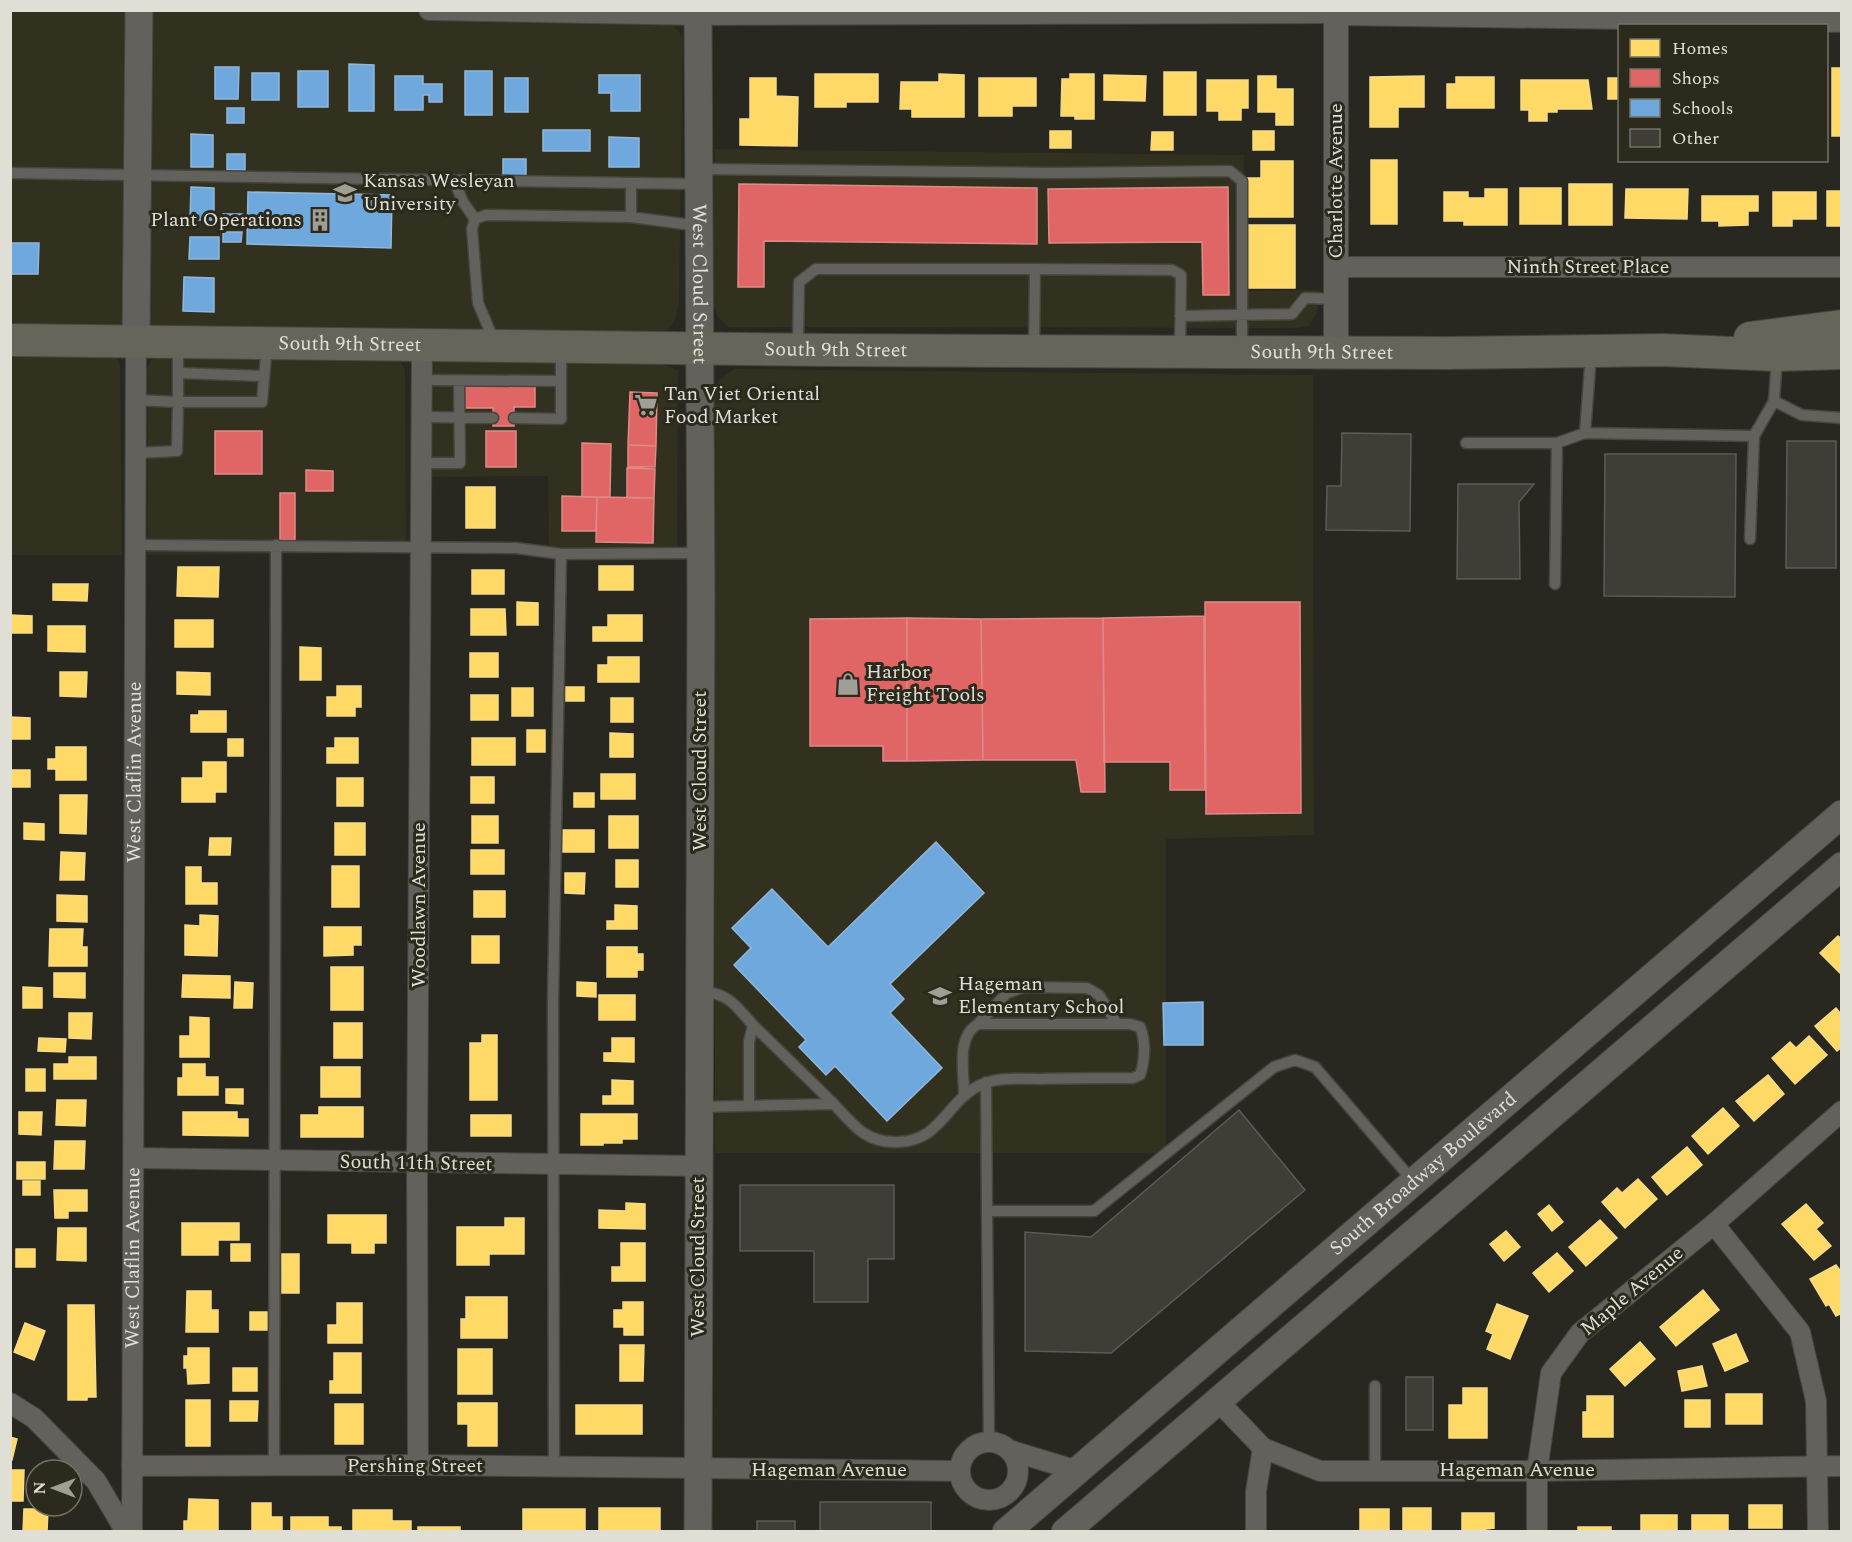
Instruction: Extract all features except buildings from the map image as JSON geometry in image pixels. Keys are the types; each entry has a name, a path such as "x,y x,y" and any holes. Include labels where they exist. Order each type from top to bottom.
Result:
{"main road":[{"name":"West Claflin Avenue","path":"136,341 139,10"},
{"name":"West Cloud Street","path":"698,13 700,348 698,1532"},
{"name":"South 9th Street","path":"1662,350 1842,326"},
{"name":"South 9th Street","path":"10,340 798,350 1336,352 1662,350 1777,355 1842,353"},
{"name":"South Broadway Boulevard","path":"1006,1532 1413,1180 1842,814"},
{"name":"South Broadway Boulevard","path":"1065,1532 1842,866"}],"street":[{"path":"429,10 698,13 1336,12 1842,20"},
{"name":"Charlotte Avenue","path":"1336,12 1336,352"},
{"name":"Ninth Street Place","path":"1335,267 1842,267"},
{"name":"West Claflin Avenue","path":"132,1532 136,341"},
{"name":"Woodlawn Avenue","path":"418,1465 417,1164 422,345"},
{"name":"Maple Avenue","path":"1537,1532 1537,1471 1551,1373 1580,1333 1714,1224 1842,1112"},
{"name":"South 11th Street","path":"134,1158 417,1164 699,1166"},
{"path":"1714,1224 1800,1332 1816,1401 1818,1532"},
{"name":"Hageman Avenue","path":"1217,1400 1263,1448 1320,1471 1537,1471 1842,1466"},
{"path":"10,1403 34,1418 96,1481 126,1532"},
{"path":"1009,1450 1018,1467 1018,1476 1008,1493 991,1500 973,1495 966,1489 960,1471 966,1454 972,1448 989,1442 1078,1471"},
{"path":"1256,1532 1256,1491 1263,1448"},
{"name":"Pershing Street","path":"132,1466 418,1465 698,1469"},
{"name":"Hageman Avenue","path":"698,1469 960,1471"}],"lane":[{"path":"10,173 631,183 699,176 1230,171 1242,181 1242,351"},
{"path":"454,180 463,202 475,219"},
{"path":"631,183 631,217"},
{"path":"475,219 486,215 631,217 699,226"},
{"path":"475,219 472,229 478,303 496,346"},
{"path":"798,350 799,282 816,269 1035,269 1172,270 1180,275 1180,351"},
{"path":"1034,351 1035,269"},
{"path":"1180,316 1292,314 1305,298 1336,299"},
{"path":"136,453 177,451 178,341"},
{"path":"136,400 262,402 267,343"},
{"path":"520,415 561,419 561,347"},
{"path":"1585,433 1591,352"},
{"path":"1750,539 1754,435 1774,401 1777,355"},
{"path":"178,373 264,376"},
{"path":"422,380 477,383 561,381"},
{"path":"422,463 460,463 459,381"},
{"path":"1774,401 1802,415 1842,418"},
{"path":"422,417 459,418 477,413 493,418"},
{"path":"1466,443 1557,443 1585,433 1754,435"},
{"path":"1555,584 1557,443"},
{"path":"136,544 516,548 561,554 700,553"},
{"path":"274,1466 276,545"},
{"path":"554,1467 556,1165 553,1000 561,554"},
{"path":"964,1094 964,1040 968,1030 978,1024 1007,993 1024,987 1087,988 1099,995 1117,1024"},
{"path":"699,991 720,993 729,998 862,1134 886,1142 912,1142 930,1132 964,1094 986,1082 1011,1079 1132,1078 1140,1075 1143,1065 1143,1035 1140,1027 1117,1024 978,1024"},
{"path":"749,1106 749,1042 753,1025"},
{"path":"987,1211 1094,1211 1274,1067 1295,1060 1315,1067 1413,1180"},
{"path":"986,1082 989,1442"},
{"path":"699,1107 834,1104"},
{"path":"1375,1386 1375,1471"}],"shaded area":[{"name":"Kansas Wesleyan University","path":"11,11 671,11 671,25 679,31 683,41 679,304 674,322 667,331 655,334 11,326"},
{"path":"715,149 1244,155 1242,291 1321,290 1317,312 1309,326 1296,328 728,327 718,317 712,301"},
{"path":"11,353 116,356 120,365 122,555 11,555"},
{"path":"160,355 391,359 400,362 405,369 406,553 148,555 147,369 151,360"},
{"path":"438,358 660,363 678,370 677,556 549,555 548,476 429,477 430,366"},
{"path":"735,369 1313,375 1314,835 1166,839 1166,1153 715,1153 714,388 721,378"}],"place":[{"name":"Kansas Wesleyan University","path":"345,193"},
{"name":"Plant Operations","path":"320,220"},
{"name":"Tan Viet Oriental Food Market","path":"646,405"},
{"name":"Harbor Freight Tools","path":"848,684"},
{"name":"Hageman Elementary School","path":"940,996"}]}
